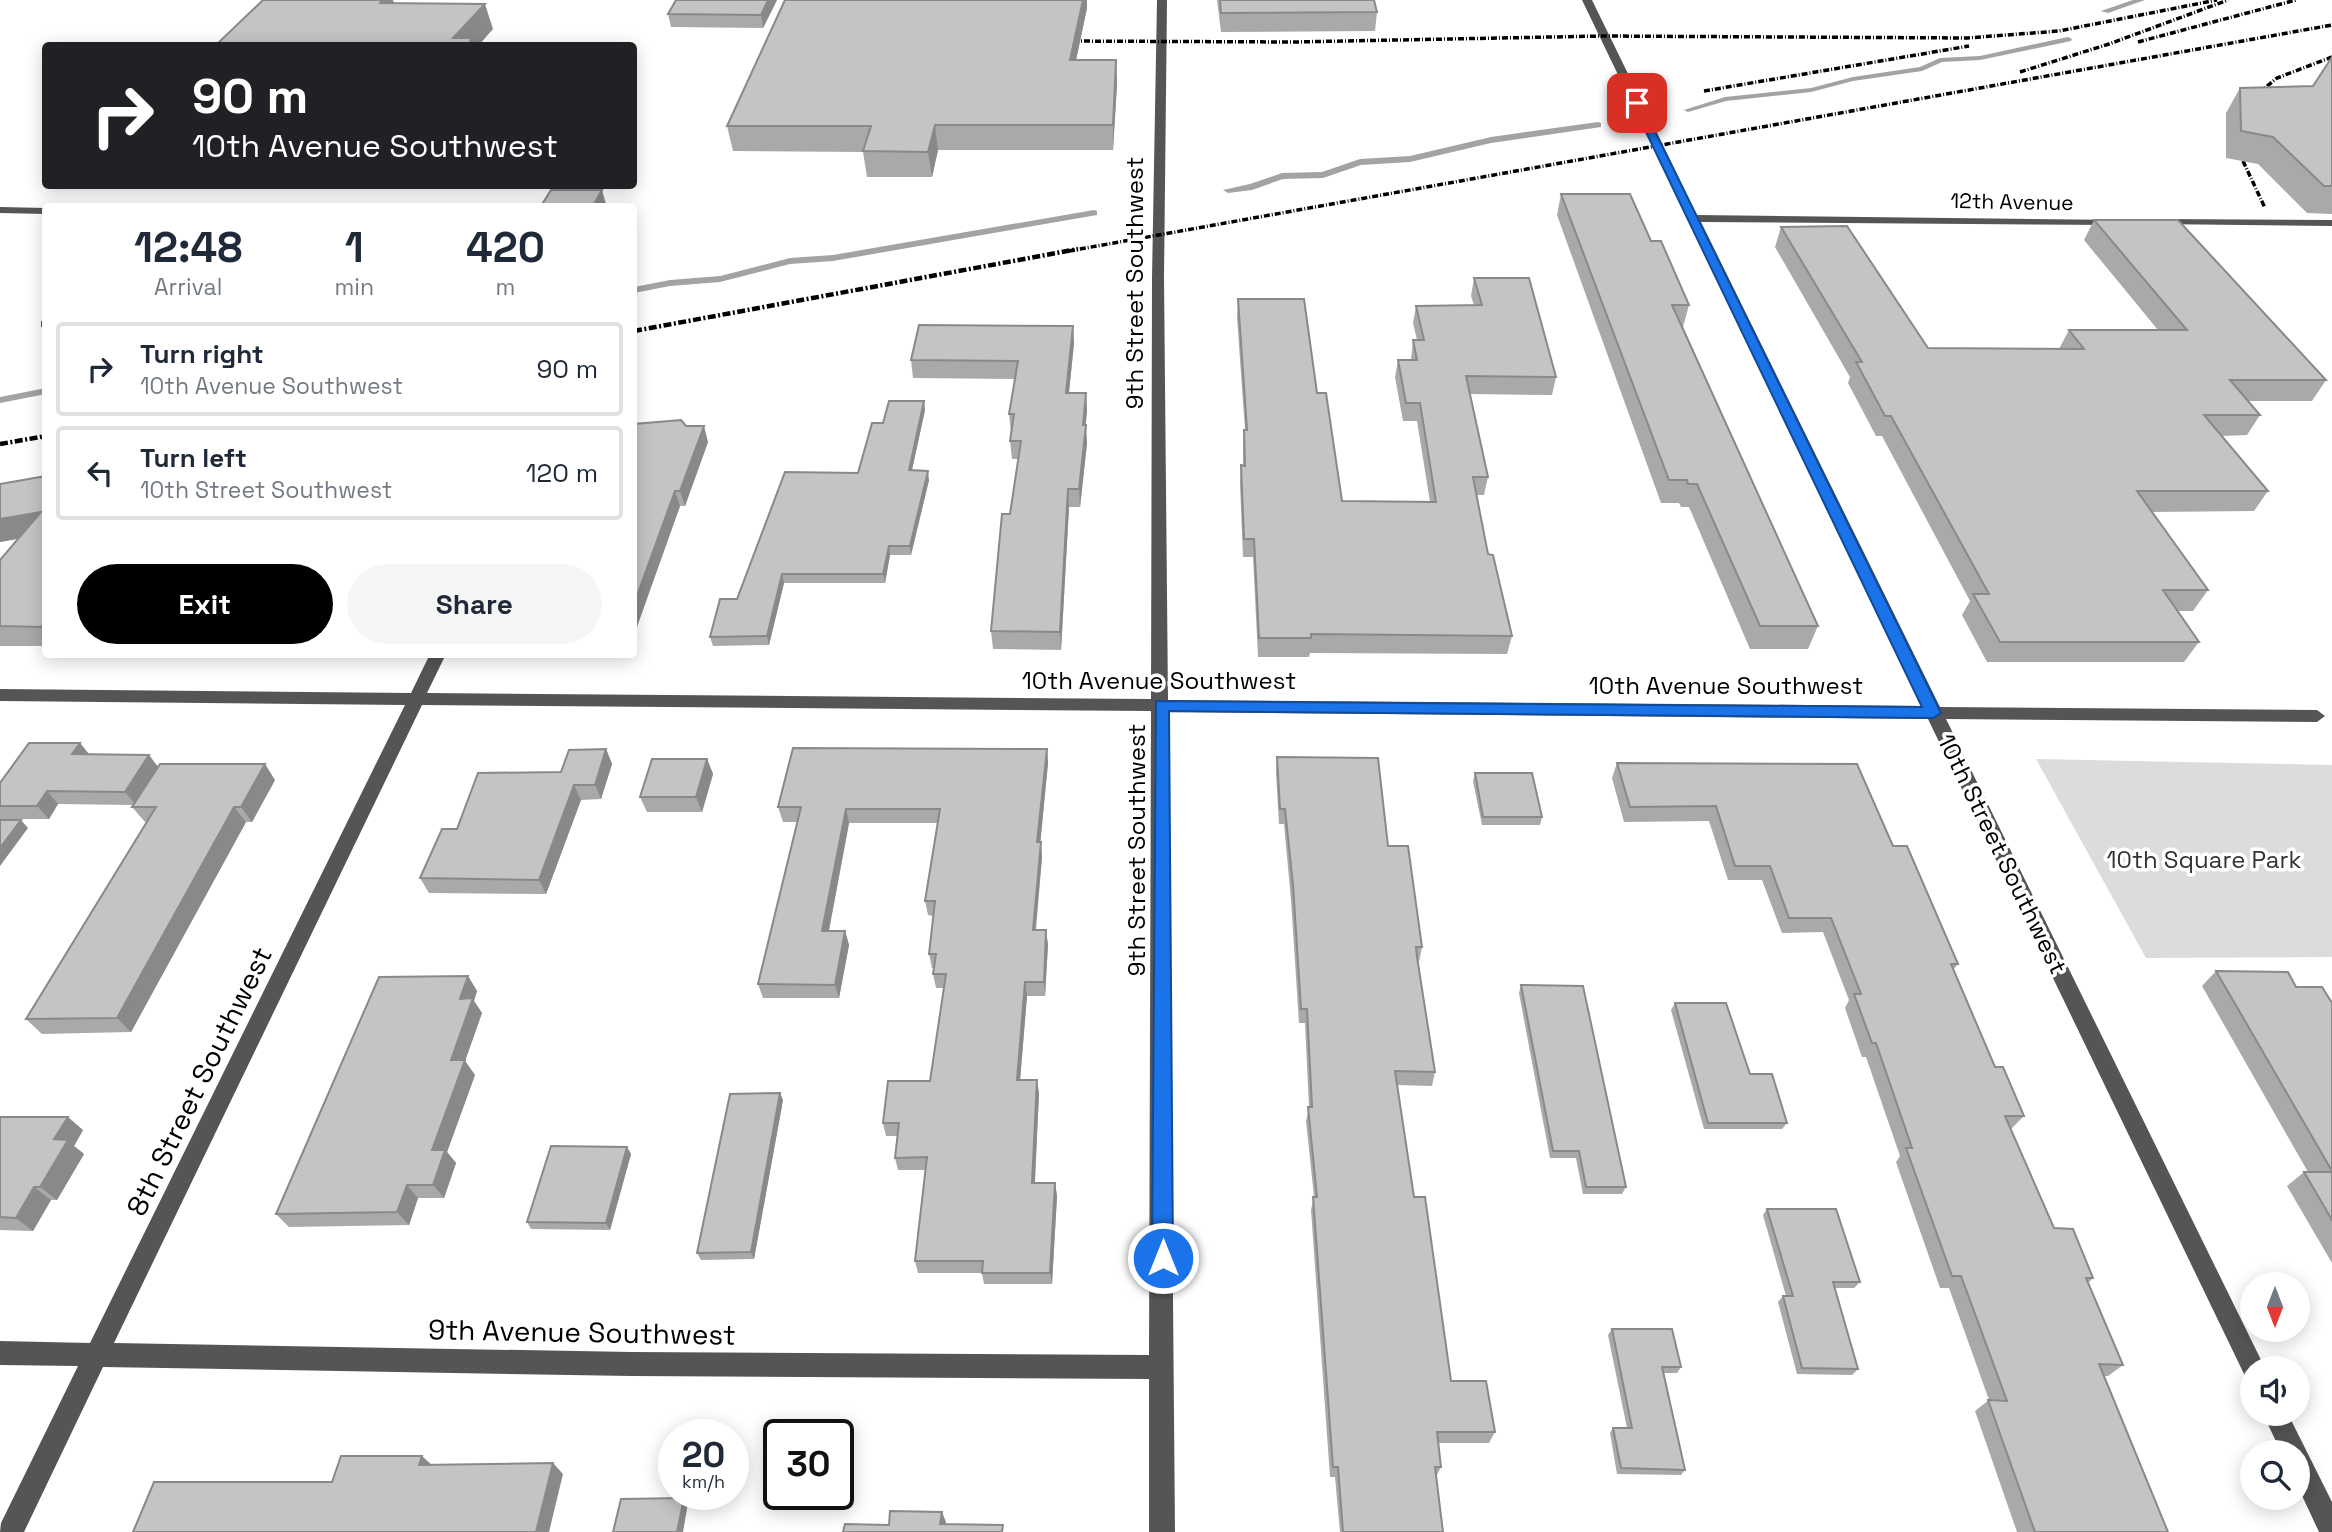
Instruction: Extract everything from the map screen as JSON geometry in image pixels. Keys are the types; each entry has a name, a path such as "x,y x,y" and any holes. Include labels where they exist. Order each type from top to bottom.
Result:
{"street":[{"name":"9th Street Southwest","path":"1162,0 1158,267 1162,705 1162,1532"},
{"name":"10th Street Southwest","path":"1587,0 2247,1356"},
{"path":"0,210 42,211"},
{"name":"12th Avenue","path":"1692,218 2124,222"},
{"path":"2150,222 2332,223"},
{"name":"8th Street Southwest","path":"10,1532 436,658"},
{"name":"10th Avenue Southwest","path":"0,695 2317,716"},
{"name":"9th Avenue Southwest","path":"0,1353 645,1364 1163,1367"},
{"path":"2310,1485 2332,1530"}],"green space":[{"name":"10th Square Park","path":"2036,759 2332,765 2332,957 2146,958"}],"building":[{"path":"263,0 382,0 380,3 485,4 453,38 472,38 470,42 219,42"},
{"path":"676,0 768,0 761,15 668,14"},
{"path":"785,0 1083,0 1070,60 1116,60 1113,125 935,125 928,152 863,151 871,126 727,126"},
{"path":"1220,0 1374,0 1377,12 1221,13"},
{"path":"2332,57 2332,186 2324,186 2273,137 2241,131 2240,88 2313,86"},
{"path":"551,190 602,190 595,203 543,203"},
{"path":"1561,194 1630,194 1651,241 1661,241 1689,305 1672,305 1818,626 1760,626 1697,484 1688,484 1687,480 1669,480"},
{"path":"2094,220 2178,220 2326,380 2230,380 2260,415 2204,415 2268,491 2137,491 2208,590 2163,590 2199,642 2000,642 1973,594 1989,594 1891,416 1885,416 1856,362 1862,362 1781,227 1847,226 1928,348 2084,349 2069,330 2187,330"},
{"path":"1474,278 1529,278 1556,377 1466,376 1488,477 1473,477 1488,554 1493,555 1512,636 1311,634 1311,638 1259,638 1254,539 1244,539 1241,465 1245,466 1244,430 1247,430 1238,299 1304,299 1317,393 1326,393 1342,501 1436,502 1420,403 1406,403 1398,360 1417,360 1413,340 1424,340 1416,306 1482,305"},
{"path":"919,325 1073,326 1066,393 1086,393 1083,425 1086,425 1079,489 1068,489 1060,632 991,631 1002,514 1010,514 1021,441 1010,441 1014,414 1009,414 1018,361 911,360"},
{"path":"889,401 924,401 909,470 928,471 910,546 889,546 883,574 782,574 767,636 710,637 720,599 737,599 785,472 858,473 872,423 883,423"},
{"path":"681,420 686,426 704,426 680,491 675,491 637,596 637,424"},
{"path":"42,477 41,627 0,626 0,560 41,512 0,519 0,484"},
{"path":"29,743 80,743 72,754 149,755 125,792 47,791 37,806 0,806 0,783"},
{"path":"793,748 1047,749 1037,842 1041,842 1033,930 1046,930 1044,982 1025,982 1017,1080 1037,1080 1032,1183 1055,1183 1050,1273 982,1273 983,1261 915,1261 927,1157 895,1158 899,1123 883,1123 888,1081 930,1081 946,974 933,974 936,954 929,954 935,901 925,901 940,809 846,809 822,931 845,931 835,985 758,984 801,807 778,807"},
{"path":"606,749 595,785 574,785 539,880 420,878 442,829 457,829 478,773 561,772 569,750"},
{"path":"1277,757 1378,758 1388,846 1408,846 1422,947 1416,947 1417,957 1435,1072 1395,1071 1414,1197 1425,1197 1451,1381 1486,1381 1495,1432 1437,1432 1441,1467 1435,1467 1443,1532 1343,1532 1338,1467 1333,1467 1313,1197 1317,1197 1308,1107 1312,1107 1307,1009 1301,1009 1293,885 1285,809 1280,809"},
{"path":"652,759 707,759 696,797 640,797"},
{"path":"1617,763 1857,764 1893,846 1907,846 1958,964 1951,964 1995,1067 2003,1067 2024,1116 2005,1116 2054,1228 2073,1229 2093,1278 2086,1278 2123,1365 2099,1364 2168,1532 2035,1532 1988,1400 2007,1401 1961,1276 1952,1276 1906,1148 1912,1148 1876,1043 1872,1043 1854,994 1861,994 1831,918 1789,918 1770,866 1735,866 1716,806 1630,807"},
{"path":"160,764 265,764 241,807 234,807 117,1018 26,1019 156,807 132,807"},
{"path":"1475,773 1532,773 1542,817 1483,817"},
{"path":"0,820 21,820 0,848"},
{"path":"2216,971 2288,972 2296,987 2322,987 2332,1003 2332,1171"},
{"path":"468,976 460,999 473,998 451,1060 465,1060 432,1150 445,1150 433,1185 407,1185 397,1212 276,1214 379,977"},
{"path":"1521,985 1583,986 1626,1187 1586,1187 1579,1151 1553,1151"},
{"path":"1675,1003 1726,1003 1750,1074 1772,1074 1787,1123 1708,1123"},
{"path":"780,1093 751,1252 697,1253 730,1094"},
{"path":"0,1117 68,1117 54,1139 68,1140 40,1187 34,1187 16,1218 0,1217"},
{"path":"551,1146 627,1147 606,1223 527,1222"},
{"path":"2304,1172 2332,1172 2332,1220"},
{"path":"1767,1209 1836,1209 1860,1282 1833,1282 1858,1369 1802,1368 1783,1296 1793,1296"},
{"path":"1612,1329 1672,1329 1681,1367 1662,1367 1685,1470 1621,1468 1613,1428 1632,1428"},
{"path":"341,1456 422,1456 419,1465 553,1463 536,1532 133,1532 154,1482 332,1482"},
{"path":"658,1498 658,1510 682,1510 677,1532 613,1532 621,1499"},
{"path":"890,1511 942,1512 940,1524 1003,1525 1002,1532 843,1532 845,1524 889,1525"}],"waterway":[{"path":"2105,11 2141,0"},
{"path":"1688,110 1725,99 1811,90 1853,79 1922,69 1940,60 1980,58 2068,39"},
{"path":"1228,190 1252,187 1282,176 1323,175 1360,162 1410,159 1491,140 1598,125"},
{"path":"637,289 670,283 720,279 790,261 833,258 1094,213"},
{"path":"0,400 42,392"}],"railway":[{"path":"1062,41 1293,42 1604,36 1967,38 2059,31 2217,0"},
{"path":"2020,72 2109,44 2228,0"},
{"path":"2138,42 2296,0"},
{"path":"1069,251 2332,25"},
{"path":"1704,91 1969,46"},
{"path":"2250,100 2277,78 2332,57"},
{"path":"2243,161 2265,208"},
{"path":"637,330 1078,249"},
{"path":"0,444 42,437"}],"route":[{"path":"1163,1258 1162,705 1933,713 1637,103"}]}
